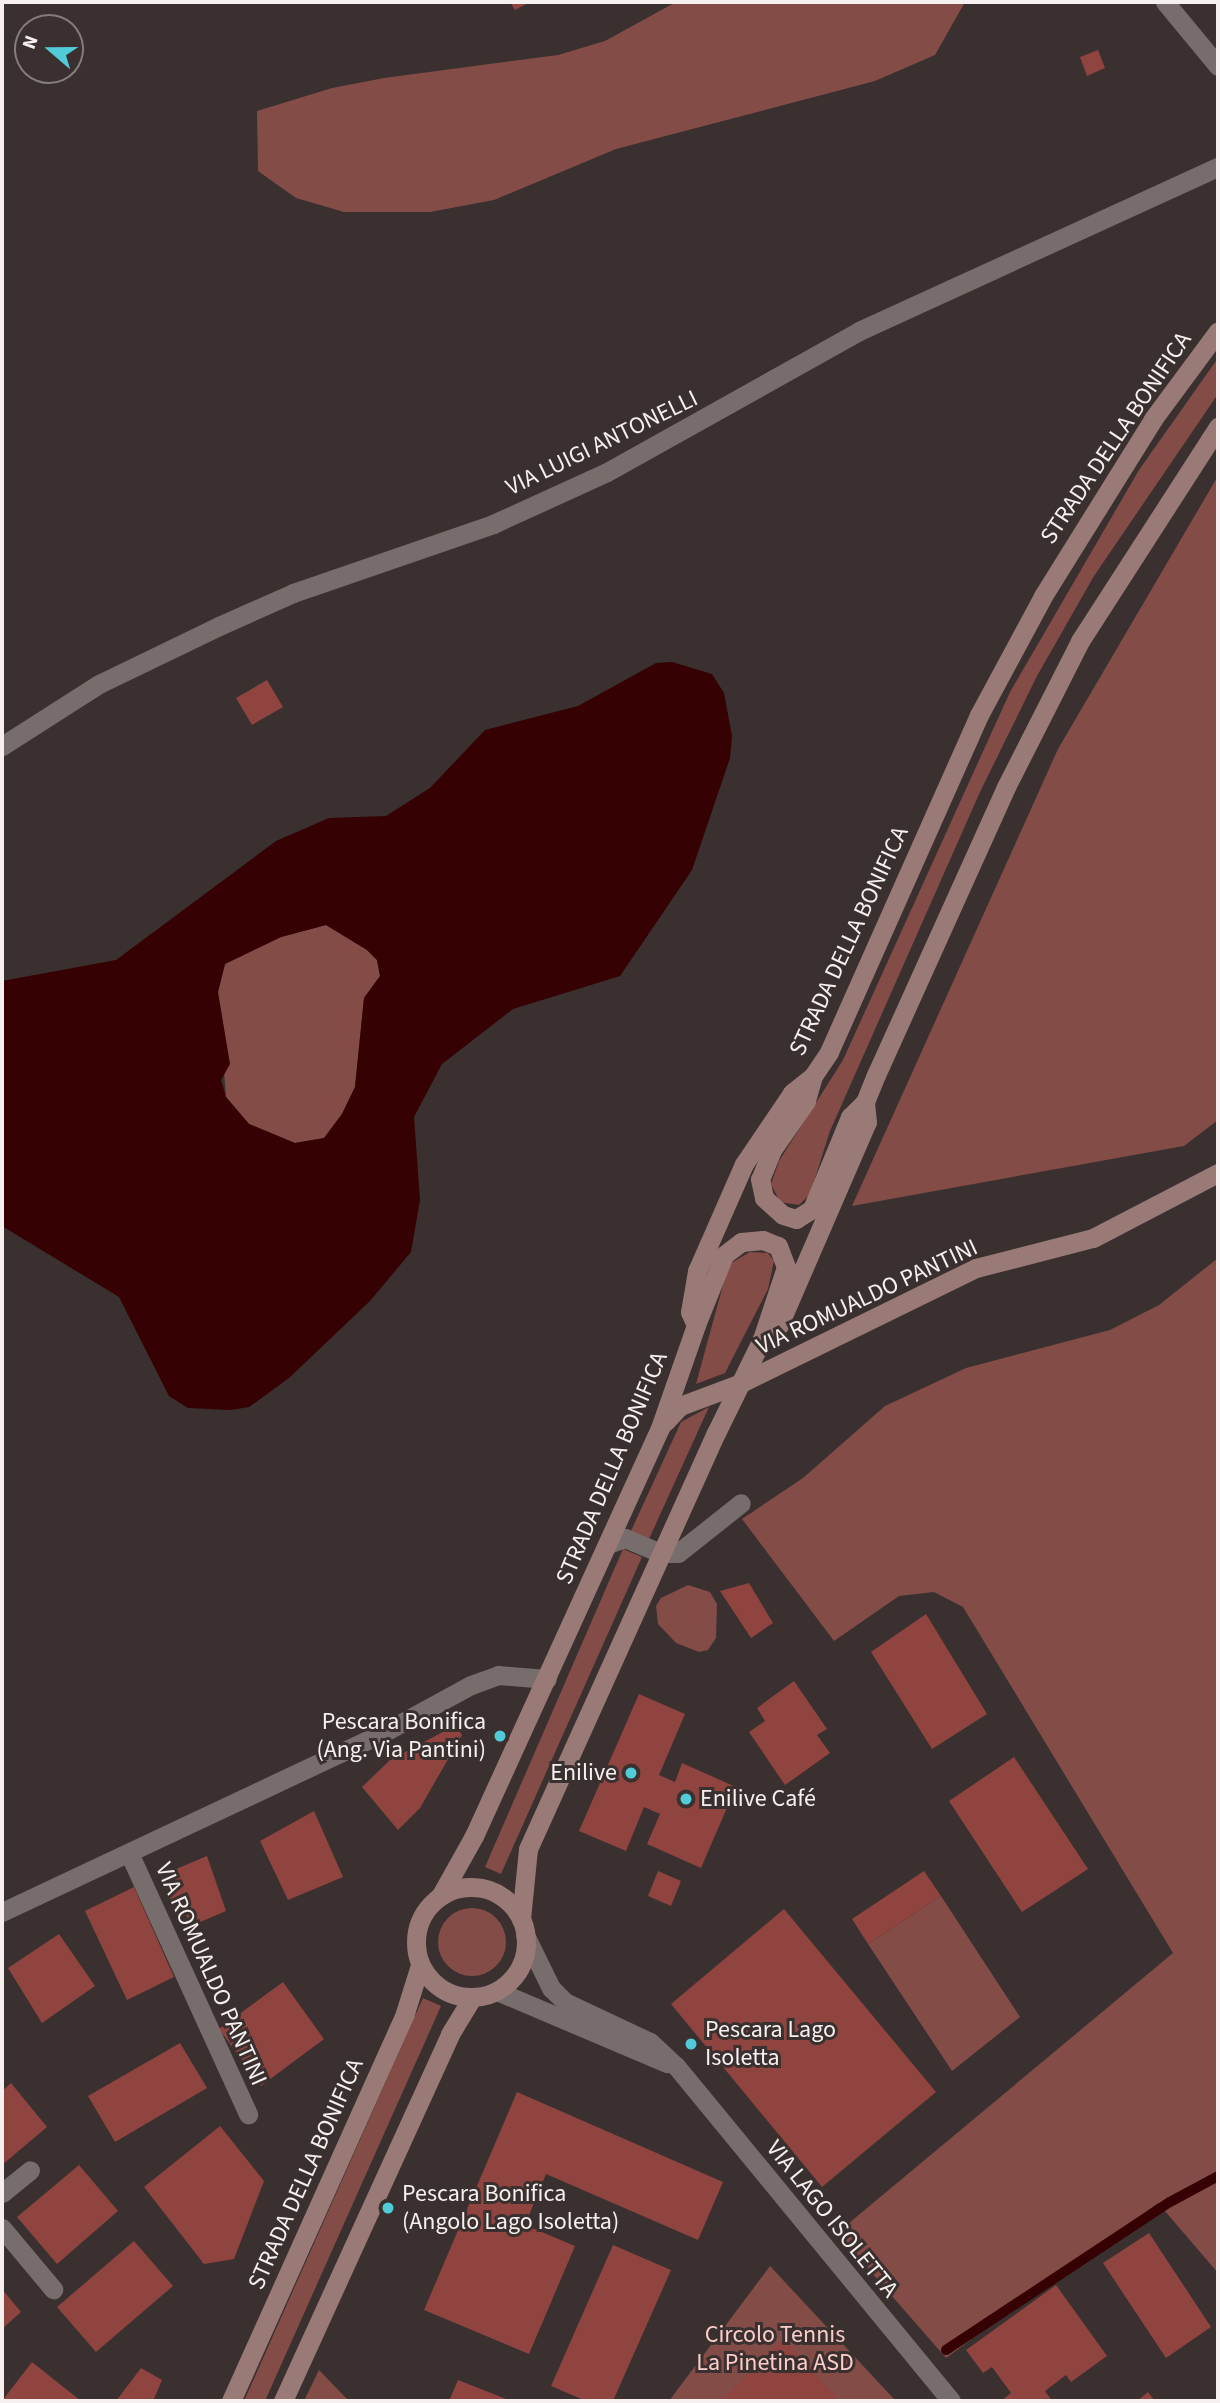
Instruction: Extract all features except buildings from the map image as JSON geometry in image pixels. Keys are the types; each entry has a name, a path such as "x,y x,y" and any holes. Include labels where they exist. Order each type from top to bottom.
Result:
{"main road":[{"name":"STRADA DELLA BONIFICA","path":"441,1895 474,1836 660,1429 696,1325 690,1312 697,1271 744,1164 792,1093 813,1076 829,1052 979,715 1019,638 1153,419 1218,331"},
{"path":"813,1076 806,1101 772,1150 760,1179 764,1198 783,1215 796,1219 812,1209 850,1117 865,1102 1050,698 1153,521 1218,426"},
{"path":"762,1339 779,1325 801,1275 867,1122 865,1102"},
{"name":"VIA ROMUALDO PANTINI","path":"660,1429 680,1406 741,1383 976,1268 1093,1238 1218,1173"},
{"path":"523,1927 493,1891 467,1887 441,1895 418,1926 420,1965 436,1985 472,1998 497,1991 520,1967 523,1927 528,1849 661,1553 762,1339 786,1267 778,1246 763,1240 741,1242 724,1255 696,1325"},
{"name":"STRADA DELLA BONIFICA","path":"232,2401 405,2013 420,1965"},
{"path":"283,2401 454,2026 472,1998"}],"street":[{"path":"1166,2 1218,66"},
{"name":"VIA LUIGI ANTONELLI","path":"2,746 99,684 219,626 293,593 493,524 607,472 859,331 1218,167"},
{"path":"608,1544 625,1538 661,1553 678,1553 741,1503"},
{"name":"VIA ROMUALDO PANTINI","path":"2,1912 130,1855 381,1734 471,1685 498,1675 547,1679"},
{"name":"VIA ROMUALDO PANTINI","path":"130,1855 248,2114"},
{"name":"VIA LAGO ISOLETTA","path":"523,1927 551,1988 565,2002 650,2042 676,2066 951,2401"},
{"name":"VIA LAGO ISOLETTA","path":"497,1991 676,2066"},
{"path":"2,2193 30,2170"},
{"path":"2,2228 53,2289"}],"green space":[{"path":"676,2 965,2 935,55 875,81 616,149 494,200 430,212 344,212 296,198 258,171 257,111 332,88 384,78 558,55 605,41"},
{"path":"1218,358 1218,394 1094,576 1037,676 980,792 830,1131 810,1194 799,1205 780,1202 771,1184 779,1161 843,1060 1010,692 1139,470"},
{"path":"1218,476 1218,1120 1184,1146 852,1206 1058,749"},
{"path":"326,925 367,950 377,960 380,976 364,998 355,1087 342,1114 324,1138 295,1143 249,1124 226,1097 218,992 225,964 281,937"},
{"path":"750,1252 768,1253 774,1261 768,1289 725,1373 696,1384 726,1274 731,1263"},
{"path":"1218,1258 1218,2273 1158,2203 946,2358 837,2233 1173,1953 963,1607 934,1592 899,1596 834,1641 742,1519 803,1478 885,1406 966,1368 1110,1330 1159,1305"},
{"path":"709,1407 649,1539 631,1531 681,1422"},
{"path":"623,1549 642,1557 501,1874 485,1867"},
{"path":"688,1585 710,1592 717,1604 716,1638 708,1650 699,1652 676,1643 658,1624 656,1606 661,1598"},
{"path":"941,1896 1020,2017 952,2071 868,1944"},
{"path":"472,1908 485,1910 496,1918 504,1929 504,1955 496,1966 485,1974 472,1976 459,1974 448,1966 440,1955 438,1942 440,1929 448,1918 459,1910"},
{"path":"423,1998 441,2006 265,2401 244,2401"},
{"name":"Circolo Tennis La Pinetina ASD","path":"770,2266 894,2399 669,2401"},
{"path":"319,2370 349,2401 304,2401"}],"shaded area":[{"path":"672,662 712,674 724,693 732,736 730,758 692,870 620,976 513,1009 442,1064 414,1117 420,1200 411,1252 370,1301 289,1378 249,1407 231,1410 188,1408 169,1396 119,1297 2,1226 2,981 116,960 276,841 329,818 386,816 430,788 485,730 578,706 656,663","holes":["326,925 367,950 377,960 380,976 364,998 355,1087 342,1114 324,1138 295,1143 249,1124 226,1097 221,1080 230,1064 218,992 225,964 281,937"]}],"waterway":[{"path":"946,2350 1170,2202 1218,2176"}],"place":[{"name":"Pescara Bonifica (Ang. Via Pantini)","path":"500,1736"},
{"name":"Enilive","path":"631,1773"},
{"name":"Enilive Café","path":"686,1799"},
{"name":"Pescara Lago Isoletta","path":"691,2044"},
{"name":"Pescara Bonifica (Angolo Lago Isoletta)","path":"388,2208"}]}
